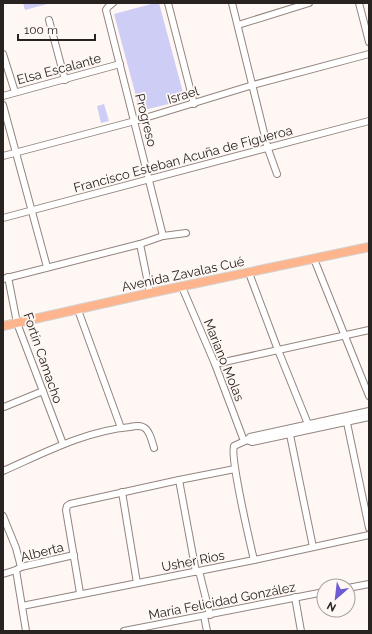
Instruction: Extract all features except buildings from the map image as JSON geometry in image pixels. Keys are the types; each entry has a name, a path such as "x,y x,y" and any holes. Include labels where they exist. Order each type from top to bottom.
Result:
{"main road":[{"name":"Avenida Zavalas Cué","path":"3,326 369,246"}],"street":[{"name":"Progreso","path":"113,3 106,8 150,179 163,236"},
{"path":"168,3 194,104"},
{"path":"232,3 268,149 277,174"},
{"path":"238,26 309,3"},
{"path":"360,3 369,42"},
{"path":"49,20 65,80"},
{"path":"3,54 15,92"},
{"name":"Israel","path":"3,156 135,121 253,85 369,54"},
{"name":"Elsa Escalante","path":"3,96 120,64"},
{"path":"3,105 47,267"},
{"name":"Francisco Esteban Acuña de Figueroa","path":"3,218 369,121"},
{"path":"6,278 140,244 163,236 186,233"},
{"path":"140,244 150,293"},
{"path":"314,259 369,396"},
{"path":"249,273 278,350 310,427"},
{"name":"Fortín Camacho","path":"6,278 17,323 63,444"},
{"name":"Mariano Molas","path":"182,287 246,441"},
{"path":"78,310 122,428"},
{"path":"215,364 369,330"},
{"path":"4,407 43,391"},
{"path":"254,560 235,469 232,450 234,446 246,441 250,437 310,427 347,419 369,412"},
{"path":"347,419 369,417"},
{"path":"347,419 369,528"},
{"path":"3,471 63,444 86,436 122,428 144,427 148,432 154,448"},
{"path":"290,431 313,547"},
{"path":"80,594 66,510 67,506 122,492 235,469"},
{"path":"179,480 207,616 207,631"},
{"path":"122,492 137,583"},
{"path":"3,516 16,548 26,631"},
{"name":"Usher Rios","path":"22,606 254,560 369,535"},
{"name":"Alberta","path":"3,574 18,568 74,555"},
{"path":"356,586 369,584"},
{"name":"María Felicidad González","path":"124,631 207,616 316,593"},
{"path":"295,597 300,631"}],"shaded area":[{"path":"23,3 46,3 47,4 25,10"},
{"path":"159,3 185,100 140,111 114,14"},
{"path":"104,104 109,121 101,123 97,106"}]}
